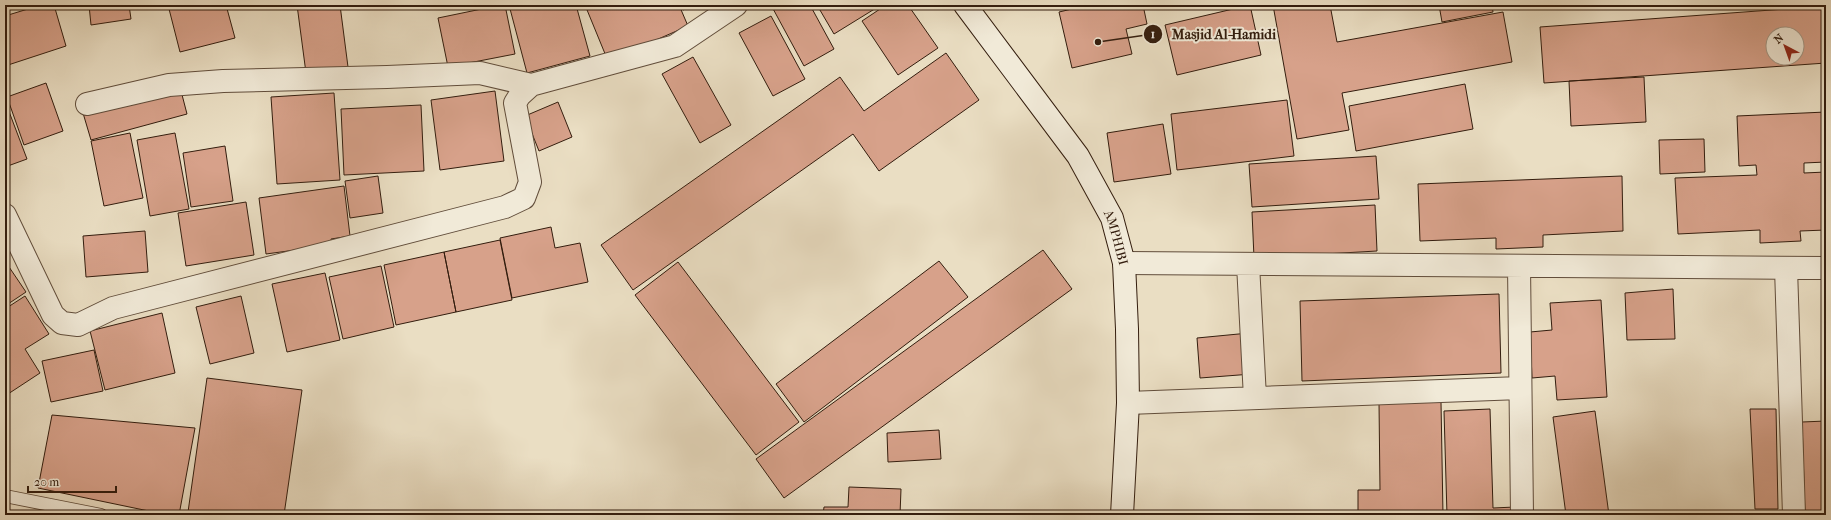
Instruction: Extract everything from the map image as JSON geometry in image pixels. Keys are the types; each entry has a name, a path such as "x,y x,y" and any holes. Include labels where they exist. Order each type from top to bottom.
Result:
{"street":[{"path":"5,215 53,314 62,323 78,325 113,308 505,207 524,198 530,182 515,103 520,95 531,85 675,46 736,5"},
{"name":"AMPHIBI","path":"965,5 1078,156 1112,218 1124,263 1128,404 1122,515"},
{"path":"87,104 168,85 223,81 480,73 531,85"},
{"path":"1124,263 1826,268"},
{"path":"1248,264 1255,398"},
{"path":"1519,266 1522,515"},
{"path":"1786,268 1794,515"},
{"path":"1128,404 1520,388"}],"lane":[{"path":"5,496 101,515"}],"building":[{"path":"41,5 54,5 66,46 5,66 5,16"},
{"path":"89,5 129,5 131,19 91,25"},
{"path":"168,5 226,5 235,38 180,52"},
{"path":"297,5 340,5 348,67 306,73"},
{"path":"505,5 515,54 448,67 438,18"},
{"path":"509,5 576,5 590,56 527,73"},
{"path":"585,5 679,5 688,26 608,61"},
{"path":"681,5 696,5 683,10"},
{"path":"771,5 810,5 834,49 804,66"},
{"path":"817,5 881,5 834,34"},
{"path":"886,5 908,5 938,48 898,75 862,21"},
{"path":"1089,5 1143,5 1147,24 1126,29 1132,54 1072,68 1059,12"},
{"path":"1250,5 1261,55 1177,75 1165,25"},
{"path":"1273,5 1330,5 1337,42 1503,12 1512,62 1342,93 1349,130 1297,139"},
{"path":"1439,5 1492,5 1493,12 1442,22"},
{"path":"1826,6 1826,63 1805,64 1805,26 1765,26 1765,66 1784,66 1544,83 1540,27"},
{"path":"771,16 805,79 773,96 739,33"},
{"path":"946,53 979,100 879,171 853,134 633,290 601,245 840,77 864,111"},
{"path":"693,57 731,125 700,143 662,74"},
{"path":"1644,77 1646,122 1571,126 1569,81"},
{"path":"46,83 63,131 24,145 7,97"},
{"path":"1465,84 1473,129 1356,151 1349,106"},
{"path":"180,87 187,114 91,140 83,113"},
{"path":"495,91 504,161 440,170 431,100"},
{"path":"334,93 340,180 277,184 271,97"},
{"path":"1287,100 1294,156 1177,170 1171,114"},
{"path":"5,101 27,159 5,167"},
{"path":"558,102 572,137 539,151 525,116"},
{"path":"421,105 424,171 344,175 341,109"},
{"path":"1826,112 1826,162 1804,163 1804,173 1826,172 1826,230 1800,231 1801,241 1760,243 1760,230 1678,234 1675,178 1757,175 1756,165 1739,166 1737,116"},
{"path":"1163,124 1171,174 1114,182 1107,133"},
{"path":"130,133 143,198 104,206 91,141"},
{"path":"175,133 189,209 150,216 137,140"},
{"path":"1704,139 1705,172 1660,174 1659,140"},
{"path":"225,146 233,201 191,207 183,153"},
{"path":"1376,156 1379,199 1252,207 1249,164"},
{"path":"378,176 383,213 350,218 345,181"},
{"path":"1622,176 1623,231 1543,235 1543,247 1496,249 1496,238 1420,241 1418,184"},
{"path":"344,186 350,236 331,239 332,245 266,254 259,198"},
{"path":"246,202 254,255 186,266 178,213"},
{"path":"1375,205 1377,251 1254,258 1252,212"},
{"path":"551,227 555,248 580,243 588,282 512,298 500,238"},
{"path":"145,231 148,272 86,277 83,236"},
{"path":"500,240 512,300 456,312 444,252"},
{"path":"1043,250 1072,289 784,498 756,459"},
{"path":"444,252 456,312 396,325 384,265"},
{"path":"5,261 26,292 5,306"},
{"path":"939,261 968,297 804,422 776,384"},
{"path":"678,262 799,422 756,455 635,295"},
{"path":"381,266 394,327 343,339 329,277"},
{"path":"325,273 340,340 287,352 272,284"},
{"path":"1673,289 1675,339 1627,340 1625,293"},
{"path":"1499,294 1501,373 1302,381 1300,301"},
{"path":"25,296 49,334 25,349 40,373 8,394 5,390 5,309"},
{"path":"241,296 254,353 210,364 196,307"},
{"path":"1601,300 1607,397 1557,400 1555,376 1532,378 1530,332 1552,330 1550,303"},
{"path":"162,313 175,373 105,390 90,331"},
{"path":"1249,333 1252,374 1200,378 1197,338"},
{"path":"94,350 103,391 51,402 42,361"},
{"path":"207,378 302,390 284,515 207,515 188,512"},
{"path":"1441,402 1443,515 1358,515 1358,490 1380,490 1379,403"},
{"path":"1490,409 1493,508 1515,507 1515,515 1447,515 1444,411"},
{"path":"1750,409 1776,409 1778,509 1755,509"},
{"path":"1595,411 1609,515 1566,515 1553,417"},
{"path":"52,415 195,428 179,515 168,515 38,488"},
{"path":"1826,421 1826,515 1805,515 1802,422"},
{"path":"939,430 941,459 888,462 887,433"},
{"path":"849,487 901,489 900,515 823,515 824,507 848,507"}],"place":[{"name":"Masjid Al-Hamidi","path":"1098,42"}]}
